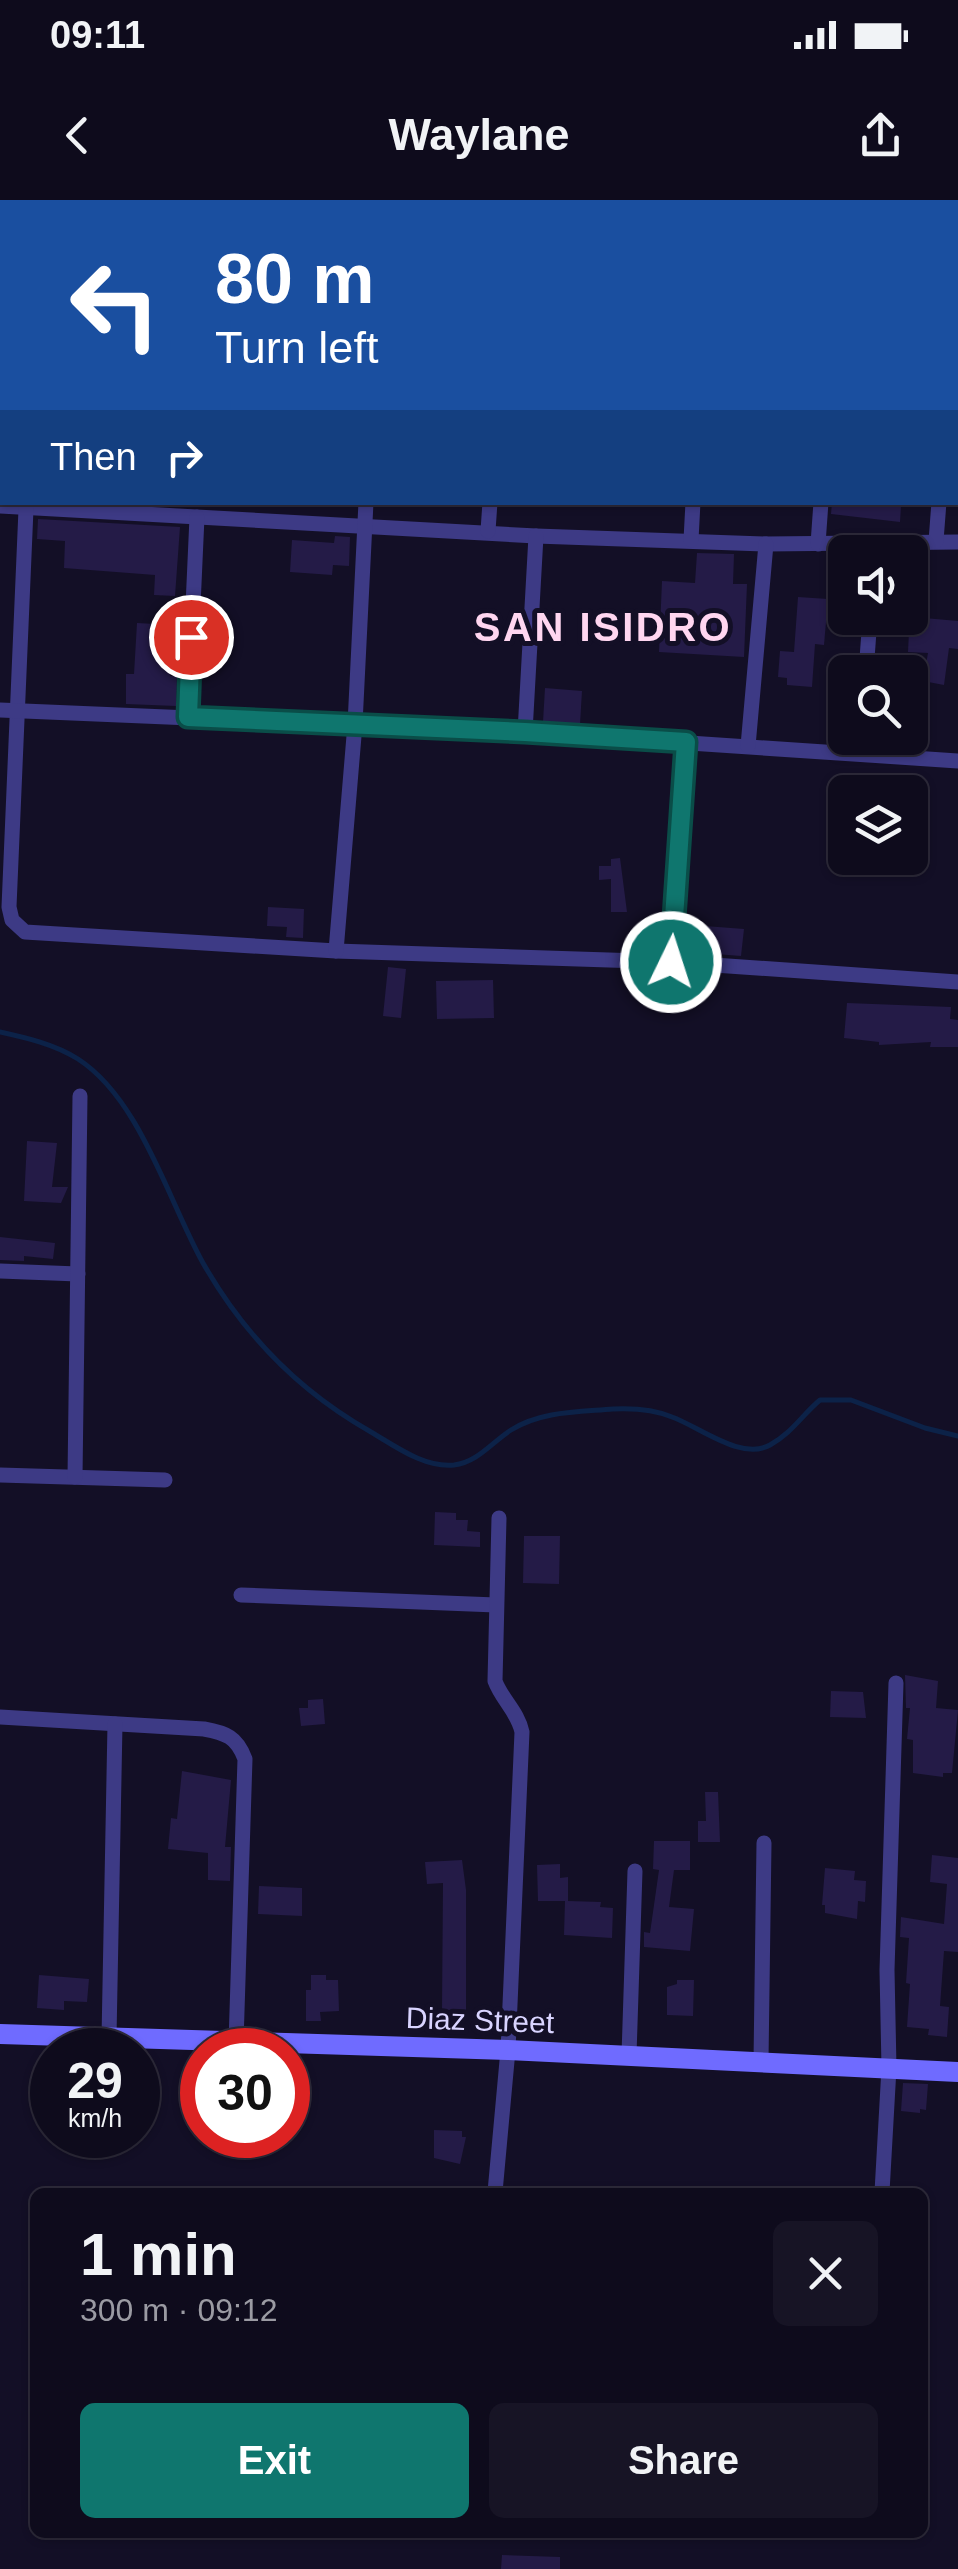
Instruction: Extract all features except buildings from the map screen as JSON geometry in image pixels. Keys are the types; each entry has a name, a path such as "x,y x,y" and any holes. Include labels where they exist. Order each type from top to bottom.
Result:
{"main road":[{"name":"Diaz Street","path":"0,2034 30,2035"},
{"name":"Diaz Street","path":"310,2045 508,2050 958,2072"}],"street":[{"path":"336,952 355,724 366,505"},
{"path":"488,532 490,505"},
{"path":"691,540 693,505"},
{"path":"818,544 821,505"},
{"path":"936,541 938,505"},
{"path":"0,506 96,506 197,517 238,511 364,526 536,536 828,545"},
{"path":"26,509 8,710 9,907 18,927 36,934 336,952 671,962 958,982"},
{"path":"188,717 197,517"},
{"path":"525,732 536,536"},
{"path":"928,542 958,542"},
{"path":"748,746 766,544"},
{"path":"8,710 525,732 958,761"},
{"path":"671,962 686,742"},
{"path":"75,1477 80,1096"},
{"path":"0,1271 78,1274"},
{"path":"0,1475 165,1480"},
{"path":"495,2188 508,2050 522,1732 520,1720 495,1681 499,1518"},
{"path":"241,1596 496,1605"},
{"path":"882,2188 889,2068 896,1683"},
{"path":"0,1717 204,1729 226,1734 240,1744 245,1759 236,2028"},
{"path":"109,2028 114,1724"},
{"path":"761,2061 764,1843"},
{"path":"629,2056 636,1872"}],"waterway":[{"path":"0,1032 59,1049 100,1077 119,1099 151,1152 203,1263 255,1337 320,1398 421,1460 443,1465 463,1463 511,1430 535,1419 613,1409 665,1414 746,1449 759,1449 778,1440 820,1400 851,1400 958,1436"}],"district":[{"name":"SAN ISIDRO","path":"603,627"}],"route":[{"path":"191,637 188,717 686,742 671,962"}]}
